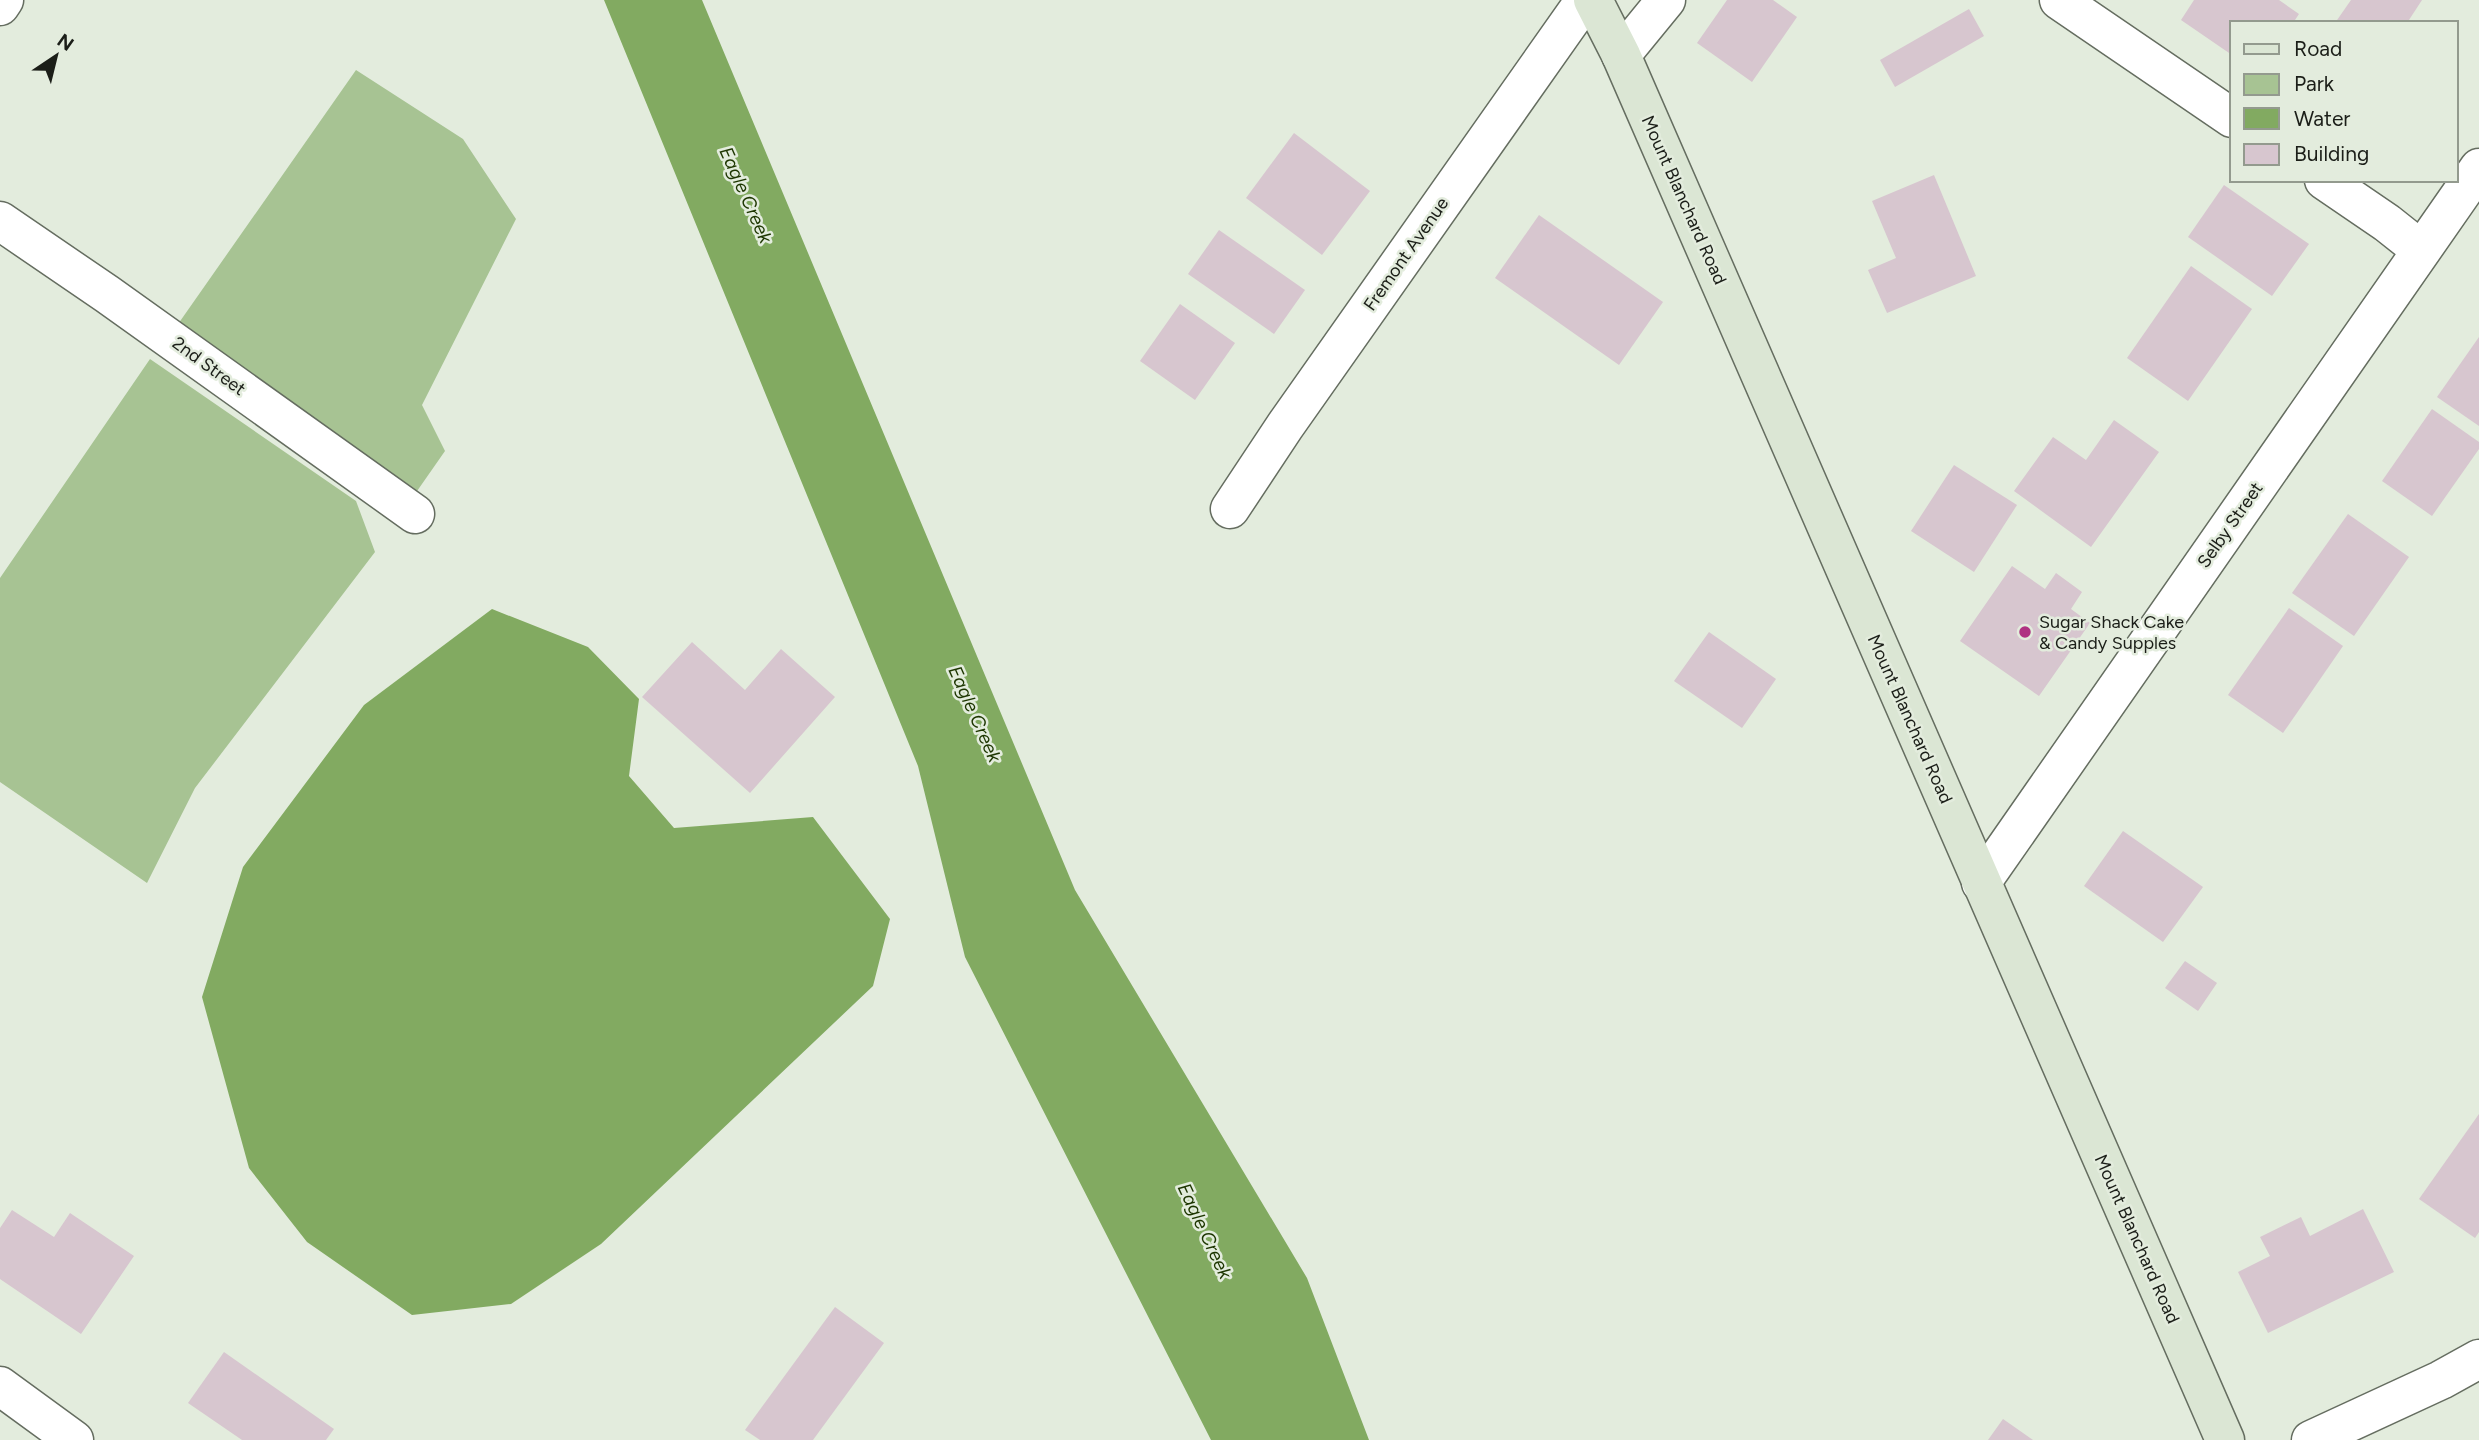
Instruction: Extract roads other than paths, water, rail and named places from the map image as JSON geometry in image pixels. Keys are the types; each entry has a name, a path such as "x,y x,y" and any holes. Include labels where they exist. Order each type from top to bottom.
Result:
{"main road":[{"name":"Mount Blanchard Road","path":"1593,0 1621,55 2225,1440"}],"street":[{"path":"0,6 4,0"},
{"name":"Fremont Avenue","path":"1230,509 1285,426 1585,0"},
{"path":"1621,55 1666,0"},
{"path":"2059,0 2230,117"},
{"name":"Selby Street","path":"1981,883 2479,167"},
{"path":"2327,182 2421,250"},
{"name":"2nd Street","path":"0,221 85,278 415,514"},
{"path":"2311,1440 2441,1380 2479,1359"},
{"path":"0,1386 74,1440"}],"water":[{"name":"Eagle Creek","path":"604,0 702,0 1075,890 1307,1278 1369,1440 1211,1440 965,957 918,766"},
{"path":"492,609 588,647 639,699 629,776 674,828 813,817 890,919 873,986 601,1244 511,1304 412,1315 307,1242 249,1168 202,997 243,867 364,705"}],"place":[{"name":"Sugar Shack Cake & Candy Supples","path":"2025,632"}]}
